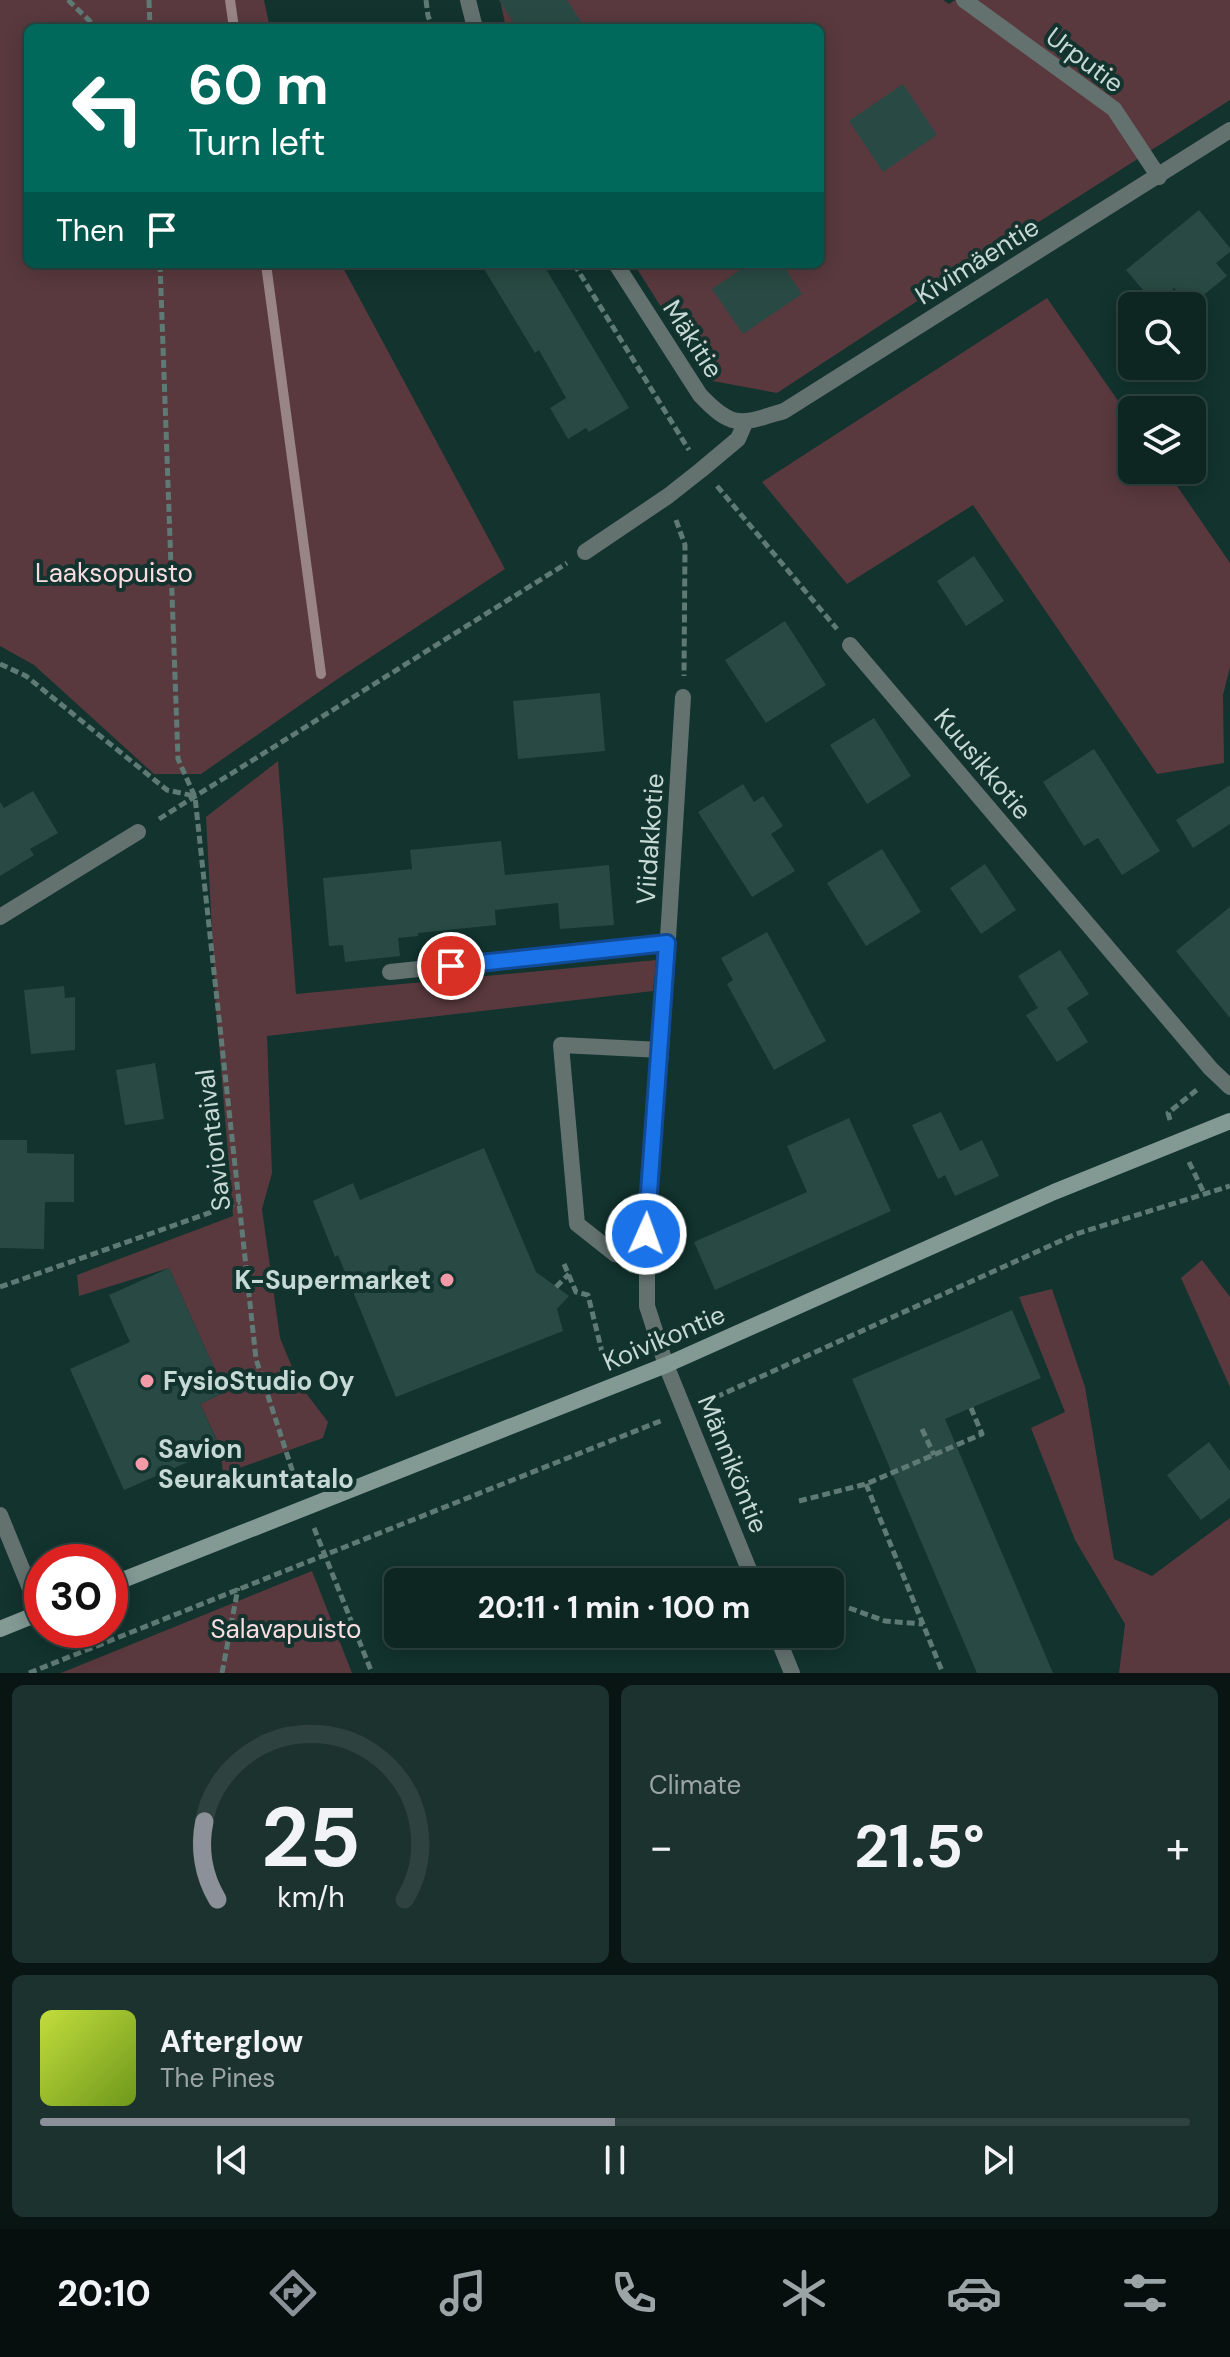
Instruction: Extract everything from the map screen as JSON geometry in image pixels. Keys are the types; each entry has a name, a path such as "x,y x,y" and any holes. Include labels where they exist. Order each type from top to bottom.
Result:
{"main road":[{"name":"Koivikontie","path":"128,1578 666,1365 1054,1192 1230,1121"},
{"path":"0,1629 24,1620"}],"street":[{"path":"468,0 474,24"},
{"name":"Urputie","path":"964,0 1114,109 1159,177"},
{"name":"Kivimäentie","path":"745,423 784,411 1230,130"},
{"name":"Mäkitie","path":"619,268 700,395 718,413 745,423"},
{"path":"585,552 701,470 738,439 745,423"},
{"name":"Kuusikkotie","path":"850,645 1211,1069 1230,1087"},
{"name":"Viidakkotie","path":"666,1365 647,1306 647,1207 661,1050 683,697"},
{"path":"0,917 138,832"},
{"path":"390,972 667,943"},
{"path":"646,1262 615,1254 577,1224 561,1045 661,1050"},
{"name":"Männiköntie","path":"666,1365 748,1568"},
{"path":"0,1515 24,1572"},
{"path":"782,1648 792,1673"}],"path":[{"path":"68,0 93,24"},
{"path":"149,0 150,24"},
{"path":"426,0 431,24"},
{"name":"Saviontaival","path":"160,268 178,759 195,797 256,1359 292,1473"},
{"path":"576,268 701,470 736,506 850,645"},
{"path":"668,496 685,545 683,697"},
{"path":"138,832 585,552"},
{"path":"0,664 26,676 167,790 195,797"},
{"path":"29,1673 686,1411 1076,1234 1230,1186"},
{"path":"0,1287 240,1202"},
{"path":"564,1264 576,1292 588,1295 602,1352"},
{"path":"556,1287 569,1274"},
{"path":"799,1501 866,1484 982,1434 971,1408"},
{"path":"922,1429 934,1455"},
{"path":"866,1484 942,1671"},
{"path":"313,1525 372,1673"},
{"path":"222,1673 238,1588"},
{"path":"849,1608 885,1621 923,1624"}],"green space":[{"name":"Laaksopuisto","path":"0,0 264,0 269,24 24,24 24,268 343,268 505,569 339,678 201,774 154,774 34,665 0,646"},
{"path":"500,0 943,0 949,4 955,0 1230,0 1230,100 777,393 707,380 637,268 824,268 824,24 505,24"},
{"path":"1047,298 1118,401 1118,484 1176,484 1230,563 1230,667 1223,695 1224,763 1157,774 973,505 847,584 762,482"},
{"path":"278,761 296,994 656,960 653,991 267,1036 272,1173 262,1209 280,1338 299,1384 328,1422 323,1438 223,1474 220,1447 200,1404 225,1392 169,1268 79,1296 77,1275 233,1216 216,1008 206,817"},
{"path":"1202,1260 1230,1297 1230,1387 1181,1278"},
{"path":"1052,1289 1085,1387 1114,1559 1152,1576 1230,1518 1230,1673 1119,1673 1125,1624 1075,1540 1031,1428 1065,1412 1019,1297"},
{"name":"Salavapuisto","path":"312,1571 352,1673 61,1673"}],"building":[{"path":"499,0 567,0 582,24 514,24"},
{"path":"903,84 937,135 883,172 849,121"},
{"path":"1199,210 1230,248 1230,252 1216,263 1227,276 1206,293 1178,292 1174,288 1169,292 1145,292 1126,270"},
{"path":"483,268 545,268 629,408 589,432 586,428 568,439 550,408 566,398 539,350 535,353"},
{"path":"743,268 785,268 802,294 743,334 712,289"},
{"path":"974,556 1004,601 966,626 937,581"},
{"path":"785,621 826,685 766,723 725,660"},
{"path":"600,693 605,751 518,759 513,701"},
{"path":"874,718 911,776 867,804 830,745"},
{"path":"1094,749 1160,851 1122,875 1098,838 1084,846 1043,782"},
{"path":"743,784 754,802 763,796 783,826 771,834 795,871 752,897 698,812"},
{"path":"1230,785 1230,824 1193,848 1176,820"},
{"path":"33,791 58,833 30,849 34,855 0,876 0,802 4,808"},
{"path":"501,841 505,875 609,865 614,925 560,929 558,903 495,910 496,925 398,938 400,956 345,962 343,945 329,946 323,878 412,869 410,850"},
{"path":"882,849 921,912 866,946 827,883"},
{"path":"985,864 1016,910 981,934 950,888"},
{"path":"1230,907 1230,1018 1176,951"},
{"path":"767,932 826,1041 774,1070 727,984 733,980 721,958"},
{"path":"1060,950 1089,994 1067,1008 1088,1042 1057,1062 1026,1015 1038,1008 1018,976"},
{"path":"64,986 65,998 75,997 75,1050 31,1054 24,990"},
{"path":"155,1063 164,1119 125,1125 116,1070"},
{"path":"941,1112 960,1151 982,1140 999,1176 955,1196 945,1175 938,1179 912,1125"},
{"path":"849,1118 891,1211 715,1290 694,1242 807,1192 787,1146"},
{"path":"0,1140 27,1140 27,1153 74,1154 74,1202 45,1202 44,1249 0,1248"},
{"name":"K-Supermarket","path":"484,1148 536,1272 569,1296 557,1309 563,1331 396,1397 313,1201 353,1183 360,1200"},
{"name":"FysioStudio Oy","path":"169,1268 225,1392 200,1404 220,1448 124,1490 70,1369 130,1342 109,1295"},
{"path":"1012,1310 1041,1378 945,1419 1053,1673 977,1673 852,1379"},
{"path":"1209,1442 1230,1471 1230,1498 1201,1520 1167,1475"}],"waterway":[{"path":"230,0 233,24"},
{"path":"267,268 321,674"}],"place":[{"name":"K-Supermarket","path":"447,1280"},
{"name":"FysioStudio Oy","path":"147,1381"},
{"name":"Savion Seurakuntatalo","path":"142,1464"}],"route":[{"path":"451,966 667,943 646,1234"}]}
